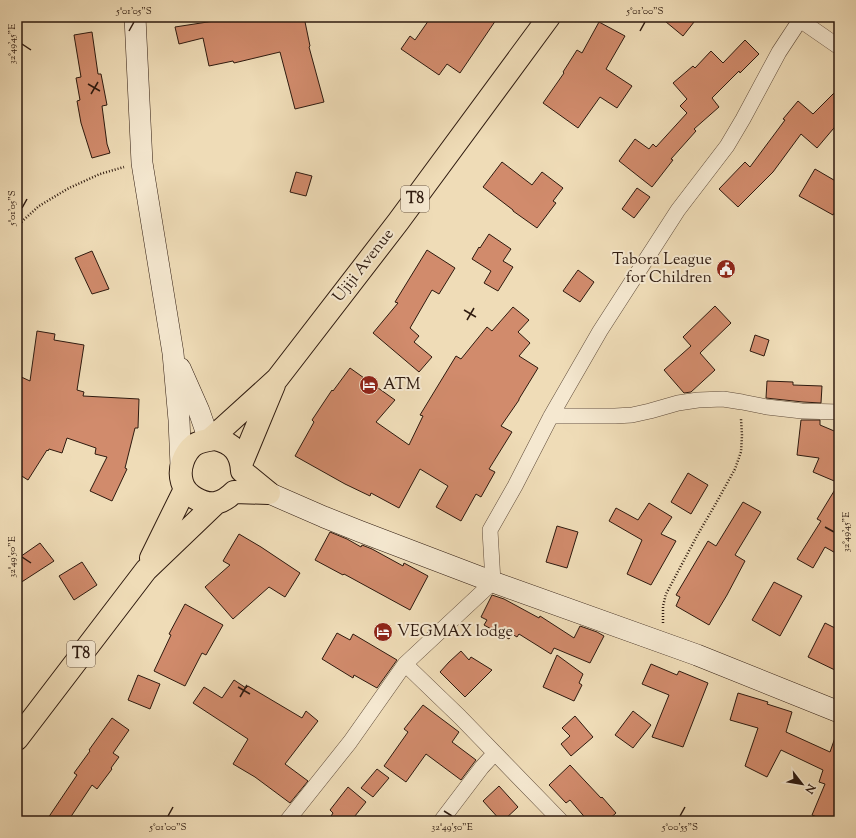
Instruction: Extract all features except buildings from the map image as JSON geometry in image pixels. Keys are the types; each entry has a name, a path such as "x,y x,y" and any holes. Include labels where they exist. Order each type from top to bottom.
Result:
{"highway":[{"name":"Ujiji Avenue","path":"277,379 398,222 549,17"},
{"name":"T8","path":"209,440 277,379"},
{"name":"T8","path":"242,462 277,379"},
{"path":"215,439 223,441 232,446 238,454 242,462 242,471 269,493 234,492 226,499 216,503 204,502 194,497 185,489 180,475 181,466 187,454 194,446 203,441 215,439"},
{"name":"T8","path":"146,570 185,489"},
{"name":"T8","path":"17,739 146,570 216,503"}],"street":[{"path":"135,17 142,162 173,353 179,420 181,466"},
{"path":"493,582 490,530 515,486 551,416 600,331 678,210 727,146 779,52 801,19 839,47"},
{"path":"173,353 199,411 209,440"},
{"path":"551,416 615,416 650,411 678,403 722,399 767,408 802,412 839,412"},
{"path":"269,493 324,517 493,582 697,655 839,712"},
{"path":"287,821 350,742 405,664 493,582"},
{"path":"405,664 460,717 494,754 561,821"},
{"path":"441,821 466,786 494,754"}],"path":[{"path":"17,226 39,206 69,188 100,174 142,162"},
{"path":"663,625 663,606 666,594 735,469 741,452 741,415 737,401"}],"place":[{"name":"Tabora League for Children","path":"726,269"},
{"name":"ATM","path":"369,385"},
{"name":"VEGMAX lodge","path":"383,632"}]}
